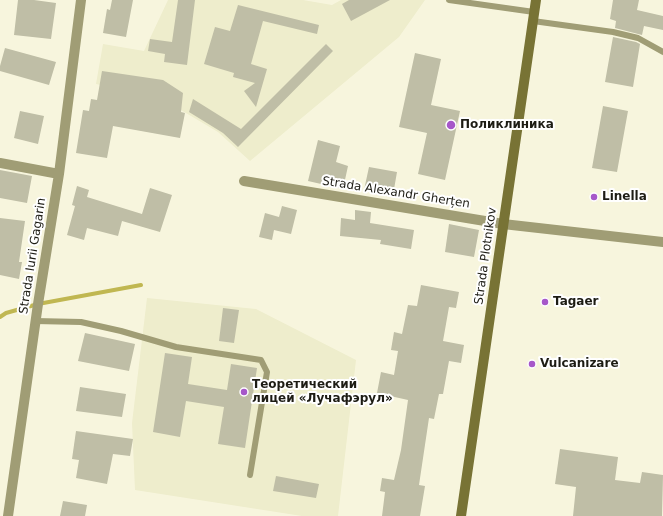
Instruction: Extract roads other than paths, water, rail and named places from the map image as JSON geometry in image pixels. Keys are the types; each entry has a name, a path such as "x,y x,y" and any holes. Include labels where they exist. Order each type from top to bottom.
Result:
{"main road":[{"name":"Strada Plotnikov","path":"461,516 536,0"}],"street":[{"name":"Strada Iurii Gagarin","path":"8,516 35,321 59,174 81,0"},
{"path":"0,163 59,174"},
{"name":"Strada Alexandr Gherțen","path":"244,181 503,224 663,242"}],"lane":[{"path":"449,0 638,38 663,52"},
{"path":"35,321 81,322 121,331 176,347 261,360 267,372 250,475"}],"waterway":[{"path":"0,317 6,313 38,304 141,285"}],"place":[{"name":"Поликлиника","path":"451,125"},
{"name":"Linella","path":"594,197"},
{"name":"Tagaer","path":"545,302"},
{"name":"Vulcanizare","path":"532,364"},
{"name":"Теоретический лицей «Лучафэрул»","path":"244,392"}]}
